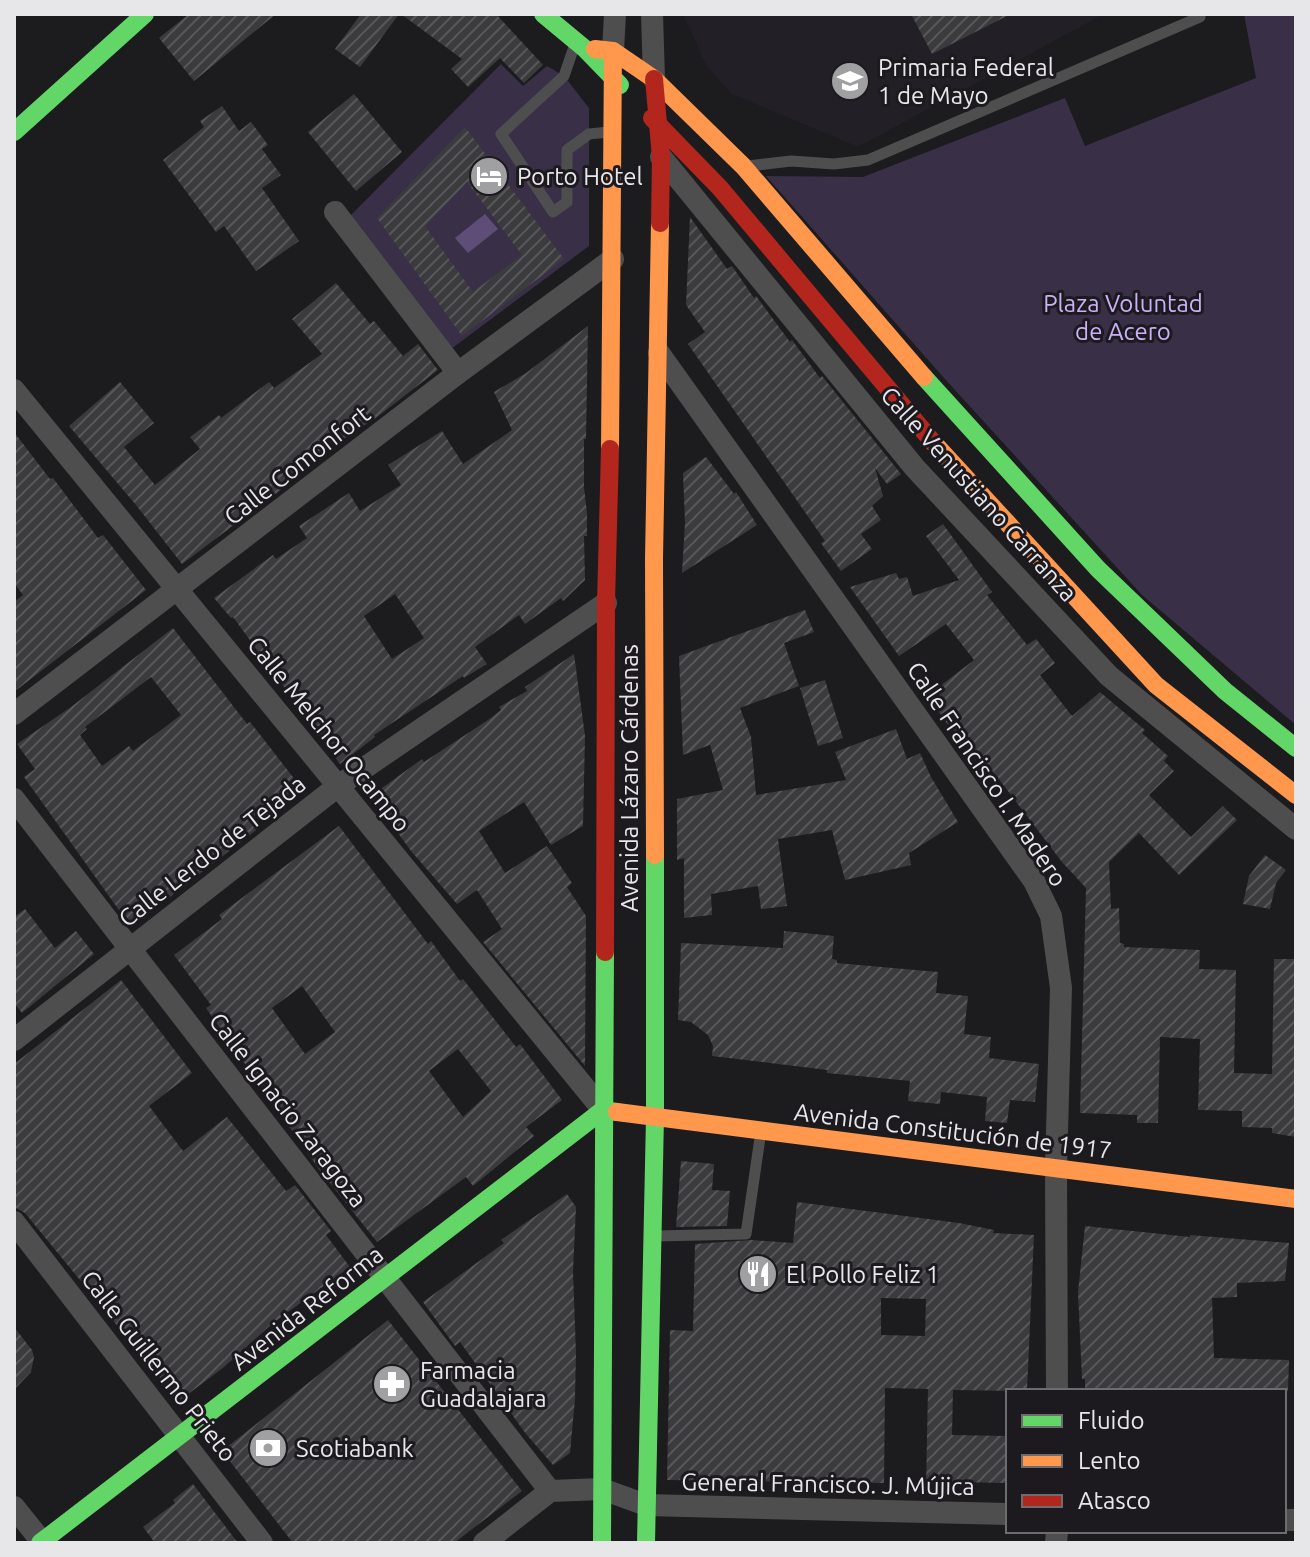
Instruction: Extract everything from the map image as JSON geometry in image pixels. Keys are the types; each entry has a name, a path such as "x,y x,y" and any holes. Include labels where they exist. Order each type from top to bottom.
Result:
{"main road":[{"path":"14,132 145,14"},
{"path":"543,14 580,45 657,123 731,177 939,394 1098,569 1225,691 1296,748"},
{"path":"580,45 613,51 654,79 935,445 1156,685 1296,795"},
{"name":"Avenida Lázaro Cárdenas","path":"613,51 613,259 632,559 655,1117 646,1543"},
{"name":"Avenida Lázaro Cárdenas","path":"602,1543 606,603 632,559 659,353 661,157 654,79"},
{"name":"Avenida Constitución de 1917","path":"603,1110 1296,1199"},
{"name":"Avenida Reforma","path":"42,1543 603,1110"}],"street":[{"name":"Avenida Lázaro Cárdenas","path":"613,51 615,14"},
{"name":"Avenida Lázaro Cárdenas","path":"652,14 654,79"},
{"name":"Calle Venustiano Carranza","path":"661,157 915,468 1109,676 1296,829"},
{"path":"335,212 458,373"},
{"name":"Calle Comonfort","path":"14,714 458,373 613,259"},
{"name":"Calle Francisco I. Madero","path":"659,353 1034,881 1051,916 1061,988 1056,1168 1057,1389"},
{"name":"Calle Melchor Ocampo","path":"14,390 603,1110"},
{"name":"Calle Lerdo de Tejada","path":"14,1040 338,786 606,603"},
{"name":"Calle Ignacio Zaragoza","path":"14,799 550,1491"},
{"name":"Calle Guillermo Prieto","path":"14,1222 262,1543"},
{"path":"484,1543 550,1491 602,1489"},
{"name":"General Francisco. J. Mújica","path":"602,1489 646,1505 1006,1514"},
{"path":"14,1507 42,1543"}],"lane":[{"path":"731,177 791,161 834,164 868,160 1200,17"},
{"path":"580,45 564,76 501,134 553,212 567,202 567,150 589,134 614,131"},
{"path":"653,1236 746,1234 761,1131"}],"shaded area":[{"name":"Primaria Federal 1 de Mayo","path":"683,14 1104,14 858,147 732,94 707,67"},
{"path":"485,214 498,229 468,253 455,238"}],"green space":[{"name":"Plaza Voluntad de Acero","path":"1244,14 1296,14 1296,725 1142,595 944,378 766,176 863,177 1065,98 1085,146 1256,78"},
{"name":"Porto Hotel","path":"501,64 523,86 547,66 564,76 589,108 589,246 447,352 348,218"}],"building":[{"path":"189,14 276,14 194,81 159,38"},
{"path":"361,14 399,14 360,67 335,49"},
{"path":"401,14 496,14 543,65 524,83 500,58 468,87 451,69 462,59"},
{"path":"911,14 1011,14 932,54"},
{"path":"354,94 402,152 356,191 308,132"},
{"path":"222,106 239,131 251,122 268,145 262,149 281,175 262,188 299,241 256,271 224,226 216,232 163,160 204,127 200,121"},
{"path":"465,127 564,259 462,336 377,218","holes":["467,182 522,255 473,292 425,226"]},
{"path":"690,217 727,269 732,266 754,298 756,296 790,342 792,340 901,474 887,484 875,468 883,496 872,506 881,520 861,534 872,549 841,571 821,543 825,541 688,344 705,332 686,305"},
{"path":"336,283 370,324 374,321 403,356 418,344 438,370 377,417 338,440 286,478 290,483 182,564 69,426 120,382 154,423 124,447 155,485 200,449 190,437 269,382 274,388 322,354 292,319"},
{"path":"588,326 584,439 587,513 585,580 563,601 561,598 525,624 519,615 475,647 487,664 463,676 374,735 340,764 233,617 214,598 273,555 276,559 307,538 299,526 349,493 360,511 401,485 388,465 442,431 463,464 512,430 494,392 526,373","holes":["395,594 424,638 392,659 364,616"]},
{"path":"14,432 98,538 103,535 146,590 14,692 14,602 23,595 14,583"},
{"path":"706,457 734,494 736,492 757,525 682,573 685,523 683,473"},
{"path":"943,524 992,592 987,595 1027,645 1036,639 1055,663 1040,675 1072,716 1100,692 1145,730 1142,733 1168,756 1164,761 1174,771 1149,795 1191,837 1223,806 1237,820 1179,875 1139,833 1109,862 1111,909 1119,908 1120,943 1124,947 1200,950 1199,969 1236,970 1234,1073 1272,1074 1274,959 1296,959 1296,1137 1272,1133 1272,1128 1242,1127 1242,1111 1198,1110 1200,1039 1160,1037 1158,1123 1137,1123 1137,1115 1080,1113 1086,888 961,734 957,737 927,696 974,660 946,624 899,656 850,587 896,573 899,579 907,577 913,596 959,580 926,536"},
{"path":"805,610 814,632 784,643 799,686 740,708 751,737 756,795 846,780 835,752 896,729 907,759 920,753 958,822 909,853 911,865 845,880 832,830 778,839 787,906 761,909 758,886 711,894 712,915 684,918 684,858 677,860 677,799 723,790 710,745 683,755 679,656"},
{"path":"173,628 247,724 250,722 300,786 254,819 260,827 131,927 24,777 35,769 17,744 71,707","holes":["151,677 181,715 133,751 129,746 102,766 80,735 87,729 85,727"]},
{"path":"574,654 585,736 583,826 551,845 524,802 479,831 505,873 547,846 572,883 567,887 586,916 585,1066 483,942 502,929 477,890 457,904 411,851 371,796 422,759 424,762 488,720 501,710 499,707 527,691 525,687"},
{"path":"825,680 843,738 818,746 800,688"},
{"path":"339,826 428,944 431,941 516,1047 520,1044 562,1100 526,1127 534,1136 473,1186 466,1177 377,1242 318,1168 206,1008 211,1005 174,955 222,919 219,915","holes":["302,986 335,1032 305,1054 272,1008","458,1049 491,1091 463,1117 429,1071"]},
{"path":"1265,855 1286,870 1276,883 1270,909 1243,904 1249,876"},
{"path":"25,909 55,948 76,931 94,954 22,1013 14,1003 14,917"},
{"path":"784,931 834,936 832,959 837,963 938,972 936,993 968,996 964,1034 991,1037 989,1058 1039,1064 1035,1102 1010,1100 1007,1123 985,1121 987,1097 941,1092 940,1104 908,1101 910,1081 827,1073 827,1070 712,1056 713,1046 708,1035 691,1022 678,1020 681,943 783,948"},
{"path":"121,980 192,1073 149,1106 183,1151 227,1117 286,1191 295,1185 331,1231 326,1235 350,1267 273,1323 224,1367 179,1401 25,1213 14,1207 14,1064"},
{"path":"681,1161 714,1164 712,1190 730,1191 727,1226 676,1227"},
{"path":"567,1194 576,1207 573,1272 575,1399 570,1453 553,1465 526,1434 460,1342 455,1346 423,1302 504,1243 501,1240"},
{"path":"797,1202 959,1223 994,1230 993,1233 1034,1235 1027,1389 953,1390 952,1435 1006,1436 1006,1483 926,1485 928,1389 885,1388 884,1483 667,1480 670,1330 693,1331 695,1244 751,1240 793,1243","holes":["881,1298 926,1299 925,1336 881,1335"]},
{"path":"1085,1226 1289,1243 1285,1281 1237,1283 1237,1297 1212,1298 1214,1358 1289,1360 1288,1391 1085,1389 1078,1292"},
{"path":"388,1320 522,1491 454,1543 293,1543 222,1451"},
{"path":"14,1327 34,1357 31,1372 14,1390"},
{"path":"193,1484 238,1543 155,1543 143,1527 175,1503 173,1500"}],"traffic: fast":[{"path":"14,132 145,14"},
{"path":"543,14 584,48 620,85"},
{"path":"924,377 1098,569 1225,691 1296,748"},
{"path":"646,1543 655,1117 655,855"},
{"path":"602,1543 605,952"},
{"path":"40,1543 603,1110 617,1112"}],"traffic: slow":[{"path":"595,49 613,51 654,79 743,166 924,377"},
{"path":"610,449 613,51"},
{"path":"655,855 654,559 660,223"},
{"path":"932,441 1156,685 1296,795"},
{"path":"617,1112 1296,1199"}],"traffic: jam":[{"path":"654,79 661,157 660,223"},
{"path":"652,118 720,188 932,441"},
{"path":"605,952 606,603 610,449"}],"place":[{"name":"Primaria Federal 1 de Mayo","path":"850,81"},
{"name":"Porto Hotel","path":"489,176"},
{"name":"El Pollo Feliz 1","path":"758,1274"},
{"name":"Farmacia Guadalajara","path":"392,1384"},
{"name":"Scotiabank","path":"268,1448"}]}
